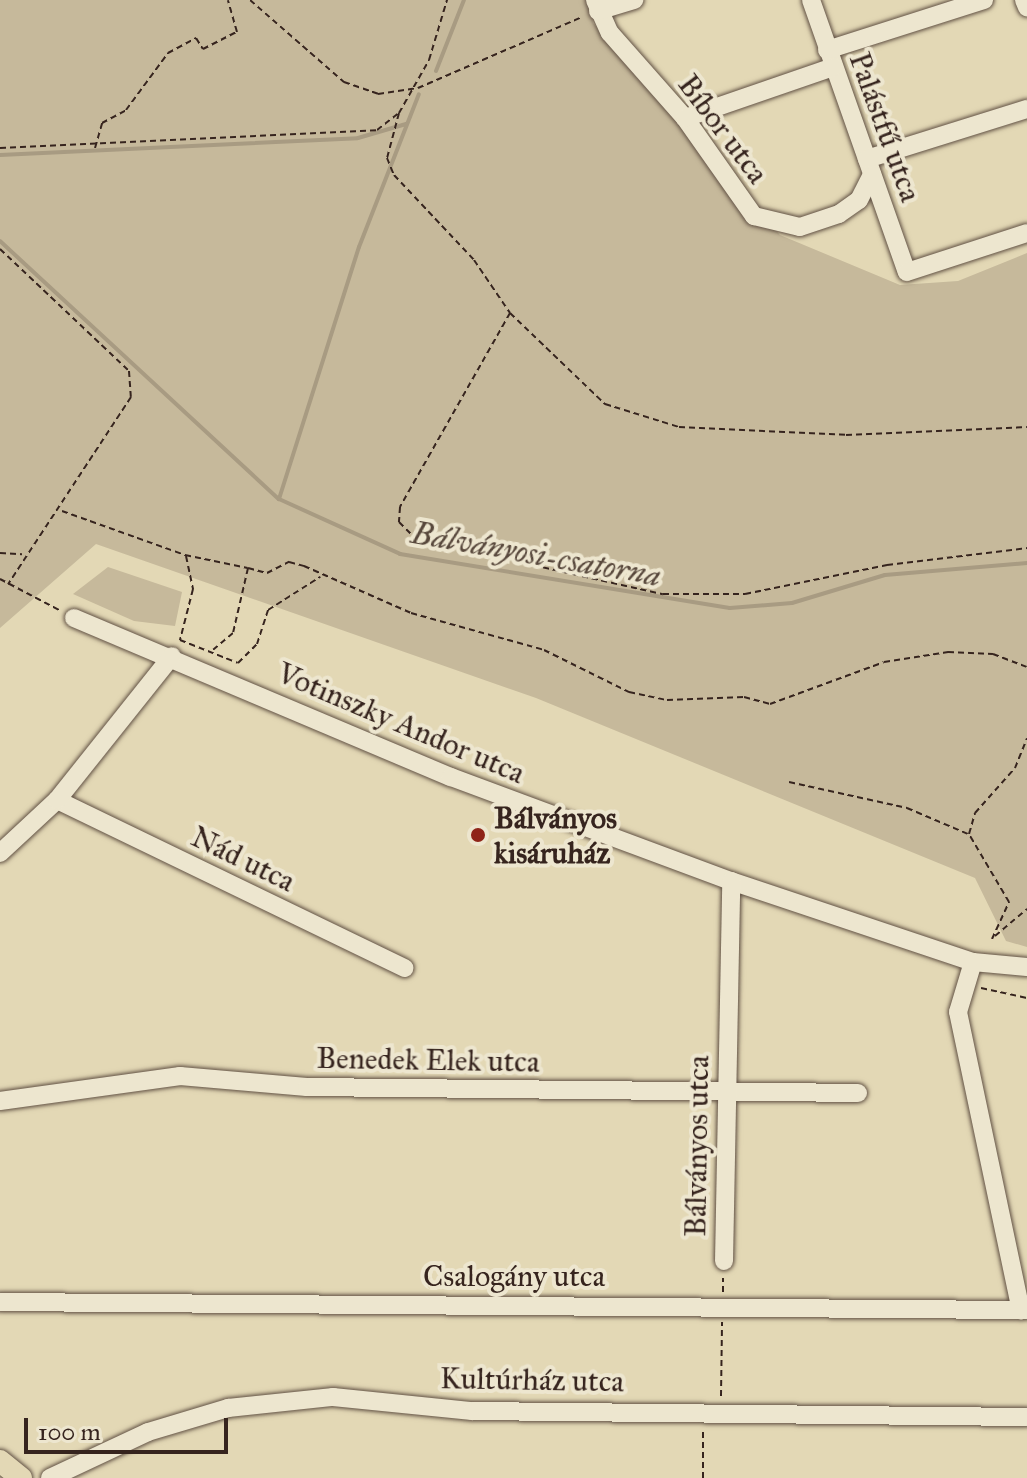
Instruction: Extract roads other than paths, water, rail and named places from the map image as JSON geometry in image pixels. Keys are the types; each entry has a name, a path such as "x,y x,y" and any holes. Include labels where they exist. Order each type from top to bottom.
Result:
{"main road":[{"path":"0,1461 21,1478"}],"street":[{"path":"596,6 634,0"},
{"name":"Palástfű utca","path":"811,0 907,272 1027,233"},
{"path":"685,118 984,0"},
{"path":"1024,0 1027,7"},
{"name":"Bíbor utca","path":"596,6 685,118 754,216 800,227 839,214 859,200 869,167"},
{"path":"869,167 1027,109"},
{"name":"Votinszky Andor utca","path":"74,618 172,656 451,777 731,881 973,962 1027,967"},
{"path":"0,853 57,800 172,656"},
{"name":"Nád utca","path":"57,800 404,968"},
{"name":"Bálványos utca","path":"724,1261 731,881"},
{"path":"973,962 961,984 958,1012 1024,1310"},
{"name":"Benedek Elek utca","path":"0,1101 180,1076 307,1087 858,1093"},
{"name":"Csalogány utca","path":"0,1302 1024,1310"},
{"name":"Kultúrház utca","path":"50,1478 148,1432 228,1408 333,1397 472,1411 712,1411 1027,1417"}],"waterway":[{"name":"Bálványosi-csatorna","path":"436,71 464,0"},
{"name":"Bálványosi-csatorna","path":"279,499 359,247 419,94"},
{"path":"0,155 358,138 406,124"},
{"name":"Bálványosi-csatorna","path":"0,241 279,499 400,554 730,608 792,603 885,575 1027,563"}],"place":[{"name":"Bálványos kisáruház","path":"478,835"}]}
